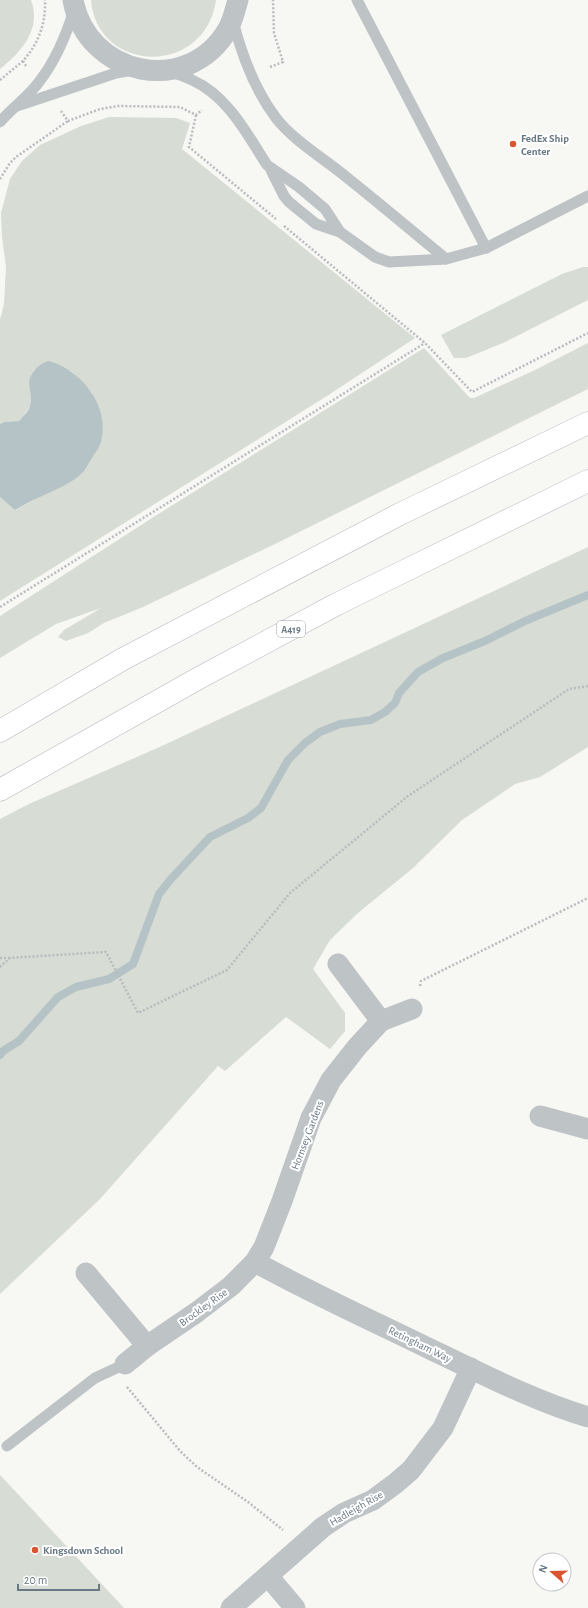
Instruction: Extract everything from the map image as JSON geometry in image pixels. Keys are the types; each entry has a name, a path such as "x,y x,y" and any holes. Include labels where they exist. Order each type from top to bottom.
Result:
{"highway":[{"path":"0,731 123,659 379,525 588,423"},
{"name":"A419","path":"0,790 185,686 336,604 588,481"}],"street":[{"path":"74,4 83,28 97,47 116,60 137,69 152,71 166,70 187,64 207,54 222,38 235,9"},
{"path":"338,964 381,1021"},
{"name":"Hornsey Gardens","path":"255,1262 264,1247 311,1118 321,1098 343,1063 381,1021 412,1009"},
{"path":"540,1116 588,1129"},
{"name":"Brockley Rise","path":"119,1367 231,1286 255,1262"},
{"name":"Retingham Way","path":"255,1262 322,1297 530,1396 588,1417"},
{"path":"86,1273 147,1346"},
{"name":"Hadleigh Rise","path":"231,1608 323,1527 344,1513 373,1500 411,1470 443,1428 471,1368"},
{"path":"268,1576 294,1608"}],"lane":[{"path":"357,0 486,248"},
{"path":"0,122 38,83 57,54 67,33 74,4"},
{"path":"235,9 242,52 250,74 266,104 286,130 358,186 446,259"},
{"path":"15,106 116,73 137,69"},
{"path":"166,70 193,80 206,88 219,100 241,124 267,165 300,187 325,209 340,232"},
{"path":"271,169 284,196 289,202 316,224 340,232 375,257 389,262 446,259 486,248 588,196"},
{"path":"7,1446 95,1378 119,1367"}],"path":[{"path":"273,0 274,32 283,62"},
{"path":"0,80 23,62"},
{"path":"0,179 16,156 68,121"},
{"path":"0,607 426,343 472,392 588,333"},
{"path":"0,958 106,952 138,1013 227,970 290,893 408,796 569,689 588,686"},
{"path":"412,1009 421,981 588,898"},
{"path":"0,967 10,958"},
{"path":"119,1367 180,1451 197,1467 248,1502 302,1545"}],"shaded area":[{"path":"0,0 31,0 34,11 34,21 28,39 15,55 0,69"},
{"path":"91,0 216,0 208,25 193,43 173,53 152,57 130,53 112,42 98,24"},
{"path":"109,117 176,118 190,123 182,149 415,338 330,394 0,601 0,497 16,510 38,497 92,393 71,371 34,370 29,382 31,396 30,407 19,421 4,422 0,424 0,320 4,304 6,267 2,237 1,213 10,179 22,161 40,145 81,126"},
{"path":"583,267 588,267 588,300 503,343 466,358 454,358 441,335 562,274"},
{"path":"588,343 588,389 275,544 143,607 104,623 88,633 66,641 58,637 64,630 101,608 56,624 0,658 0,616 152,518 424,348 470,398 474,398 535,370"},
{"path":"48,361 60,365 72,372 91,391 102,416 103,429 101,442 85,469 79,476 64,486 15,510 0,497 0,424 4,422 19,421 27,412 31,403 29,380 41,364"},
{"path":"588,547 588,747 540,777 515,784 462,820 413,868 358,913 330,940 313,969 345,1013 345,1031 330,1049 286,1017 225,1071 218,1066 100,1199 0,1294 0,819 29,804 162,746"},
{"name":"Kingsdown School","path":"0,1475 16,1492 124,1608 0,1608"}],"waterway":[{"path":"0,1055 3,1051 19,1041 58,997 76,987 109,979 133,964 159,894 210,837 248,818 261,808 288,760 305,743 320,732 340,724 371,720 385,712 395,703 399,693 418,672 443,658 485,641 525,621 588,595"}],"place":[{"name":"FedEx Ship Center","path":"513,144"},
{"name":"Kingsdown School","path":"35,1550"}]}
